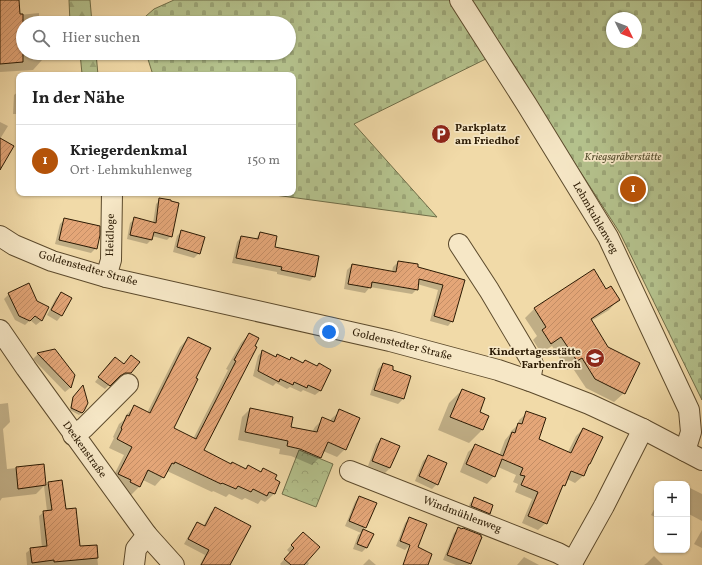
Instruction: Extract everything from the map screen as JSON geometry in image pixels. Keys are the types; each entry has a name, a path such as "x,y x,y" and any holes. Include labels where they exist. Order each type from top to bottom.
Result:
{"street":[{"name":"Lehmkuhlenweg","path":"460,0 527,104 608,237 689,410 693,456"},
{"name":"Heidloge","path":"106,277 111,260 112,196"},
{"name":"Goldenstedter Straße","path":"0,236 14,245 52,261 106,277 390,341 498,370 589,404 643,429 693,456"},
{"path":"459,244 489,290 533,364 530,381"},
{"name":"Deekenstraße","path":"0,330 73,435 147,535 174,565"},
{"path":"73,435 84,428 128,384"},
{"name":"Windmühlenweg","path":"350,471 558,553 572,563 604,506 643,429"},
{"path":"134,565 136,549 147,535"}],"green space":[{"path":"69,0 90,0 91,16 70,16"},
{"name":"Kriegsgräberstätte","path":"174,0 702,0 702,400 620,233 502,51 354,124 437,217 282,196 296,196 296,72 152,72 148,60 296,60 296,16 146,16 154,9"},
{"path":"81,60 97,60 98,72 82,72"},
{"path":"299,450 333,464 316,507 282,494"}],"building":[{"path":"0,0 19,0 20,14 23,14 23,16 16,16 16,60 23,60 23,62 0,64"},
{"path":"0,138 14,146 0,170"},
{"path":"159,198 179,203 172,237 154,232 152,240 130,235 134,217 156,223"},
{"path":"64,218 100,226 97,249 59,240"},
{"path":"181,230 205,237 200,254 177,247"},
{"path":"260,232 277,236 275,247 319,256 315,277 281,270 282,267 236,258 241,236 258,239"},
{"path":"398,261 418,264 418,267 465,280 453,322 434,316 443,285 419,279 418,290 372,282 371,288 348,284 352,264 396,272"},
{"path":"594,269 606,289 611,286 620,300 591,319 608,347 640,363 625,394 595,379 582,358 577,361 561,337 551,344 542,330 546,327 534,308"},
{"path":"29,283 37,301 49,307 42,321 35,316 30,321 19,316 8,293"},
{"path":"61,292 72,298 62,316 51,310"},
{"path":"249,333 259,338 255,346 257,347 204,450 231,464 232,462 246,469 248,465 261,472 263,468 277,475 275,479 280,482 275,494 269,492 267,496 253,489 251,492 238,486 236,489 222,483 221,484 175,462 174,464 172,463 164,478 148,470 140,487 130,482 131,480 118,474 132,447 117,439 127,415 129,416 134,405 150,413 188,337 211,348 196,378 198,379 174,428 196,439 236,361 234,360"},
{"path":"55,349 75,375 71,388 37,353"},
{"path":"262,350 276,357 277,354 290,360 291,357 303,363 305,360 317,366 319,363 331,370 321,391 308,385 307,388 294,382 293,385 280,379 279,382 258,371"},
{"path":"131,355 140,362 131,373 125,373 120,376 110,386 98,377 115,357 124,364"},
{"path":"383,363 393,366 393,370 411,376 404,399 374,390"},
{"path":"83,385 88,403 82,413 71,408 73,397"},
{"path":"462,389 485,398 480,412 489,416 483,430 450,417"},
{"path":"250,408 293,417 291,427 317,432 322,417 334,422 339,409 360,418 346,450 328,442 321,458 300,449 287,446 288,441 245,432"},
{"path":"526,411 546,418 539,439 571,453 583,428 603,437 584,476 571,471 565,486 563,485 547,524 528,516 538,492 521,485 525,476 520,475 523,468 502,459 495,477 466,464 475,444 503,456 512,432 515,433 518,423 522,424"},
{"path":"381,438 400,446 390,468 372,461"},
{"path":"428,455 447,463 438,485 419,476"},
{"path":"44,464 46,485 18,489 16,467"},
{"path":"62,480 66,509 76,508 80,546 97,545 98,558 54,562 54,560 32,563 30,548 47,546 43,511 52,510 48,482"},
{"path":"359,496 377,503 366,528 349,521"},
{"path":"474,497 493,505 490,514 471,506"},
{"path":"215,507 251,526 230,565 201,565 209,550 188,539 197,522 205,526"},
{"path":"409,517 427,524 418,547 432,554 428,565 403,565 410,545 400,541"},
{"path":"458,527 481,535 482,537 471,564 447,555"},
{"path":"363,529 374,534 367,548 357,544"},
{"path":"303,532 320,547 304,565 291,565 284,559 294,548 291,545"}],"place":[{"name":"Parkplatz am Friedhof","path":"441,134"},
{"name":"Kriegerdenkmal","path":"633,189"},
{"name":"Kindertagesstätte Farbenfroh","path":"595,358"}]}
